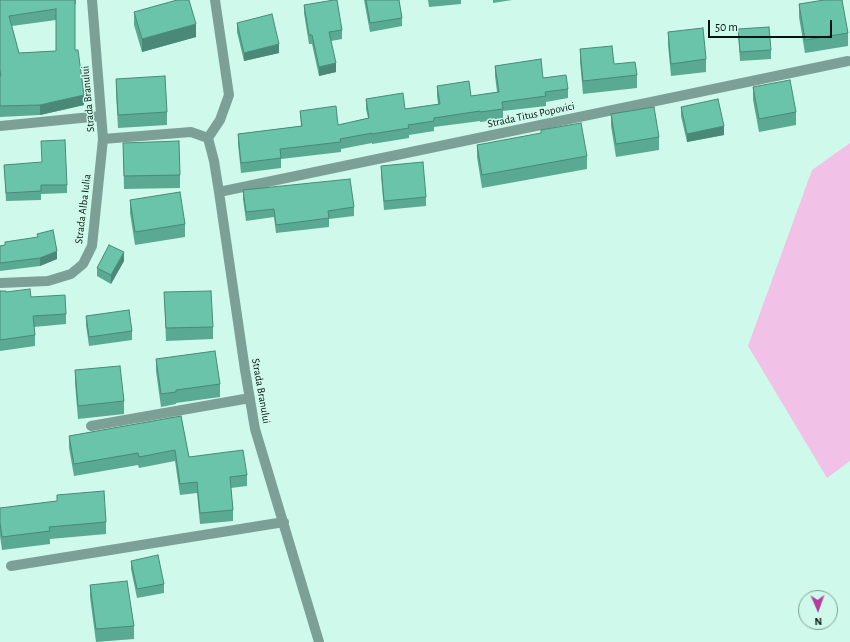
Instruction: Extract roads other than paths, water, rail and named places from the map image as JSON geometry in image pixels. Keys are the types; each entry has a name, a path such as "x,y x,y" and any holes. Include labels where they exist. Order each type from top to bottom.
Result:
{"street":[{"name":"Strada Branului","path":"92,0 103,139 191,132 208,138 214,161 255,429 319,642"},
{"path":"208,138 220,120 229,95 216,0"},
{"name":"Strada Titus Popovici","path":"219,192 848,60"},
{"path":"0,126 101,116"},
{"name":"Strada Alba Iulia","path":"0,283 48,281 71,274 84,264 92,246 103,139"},
{"path":"91,426 250,398"},
{"path":"11,566 284,522"}]}
